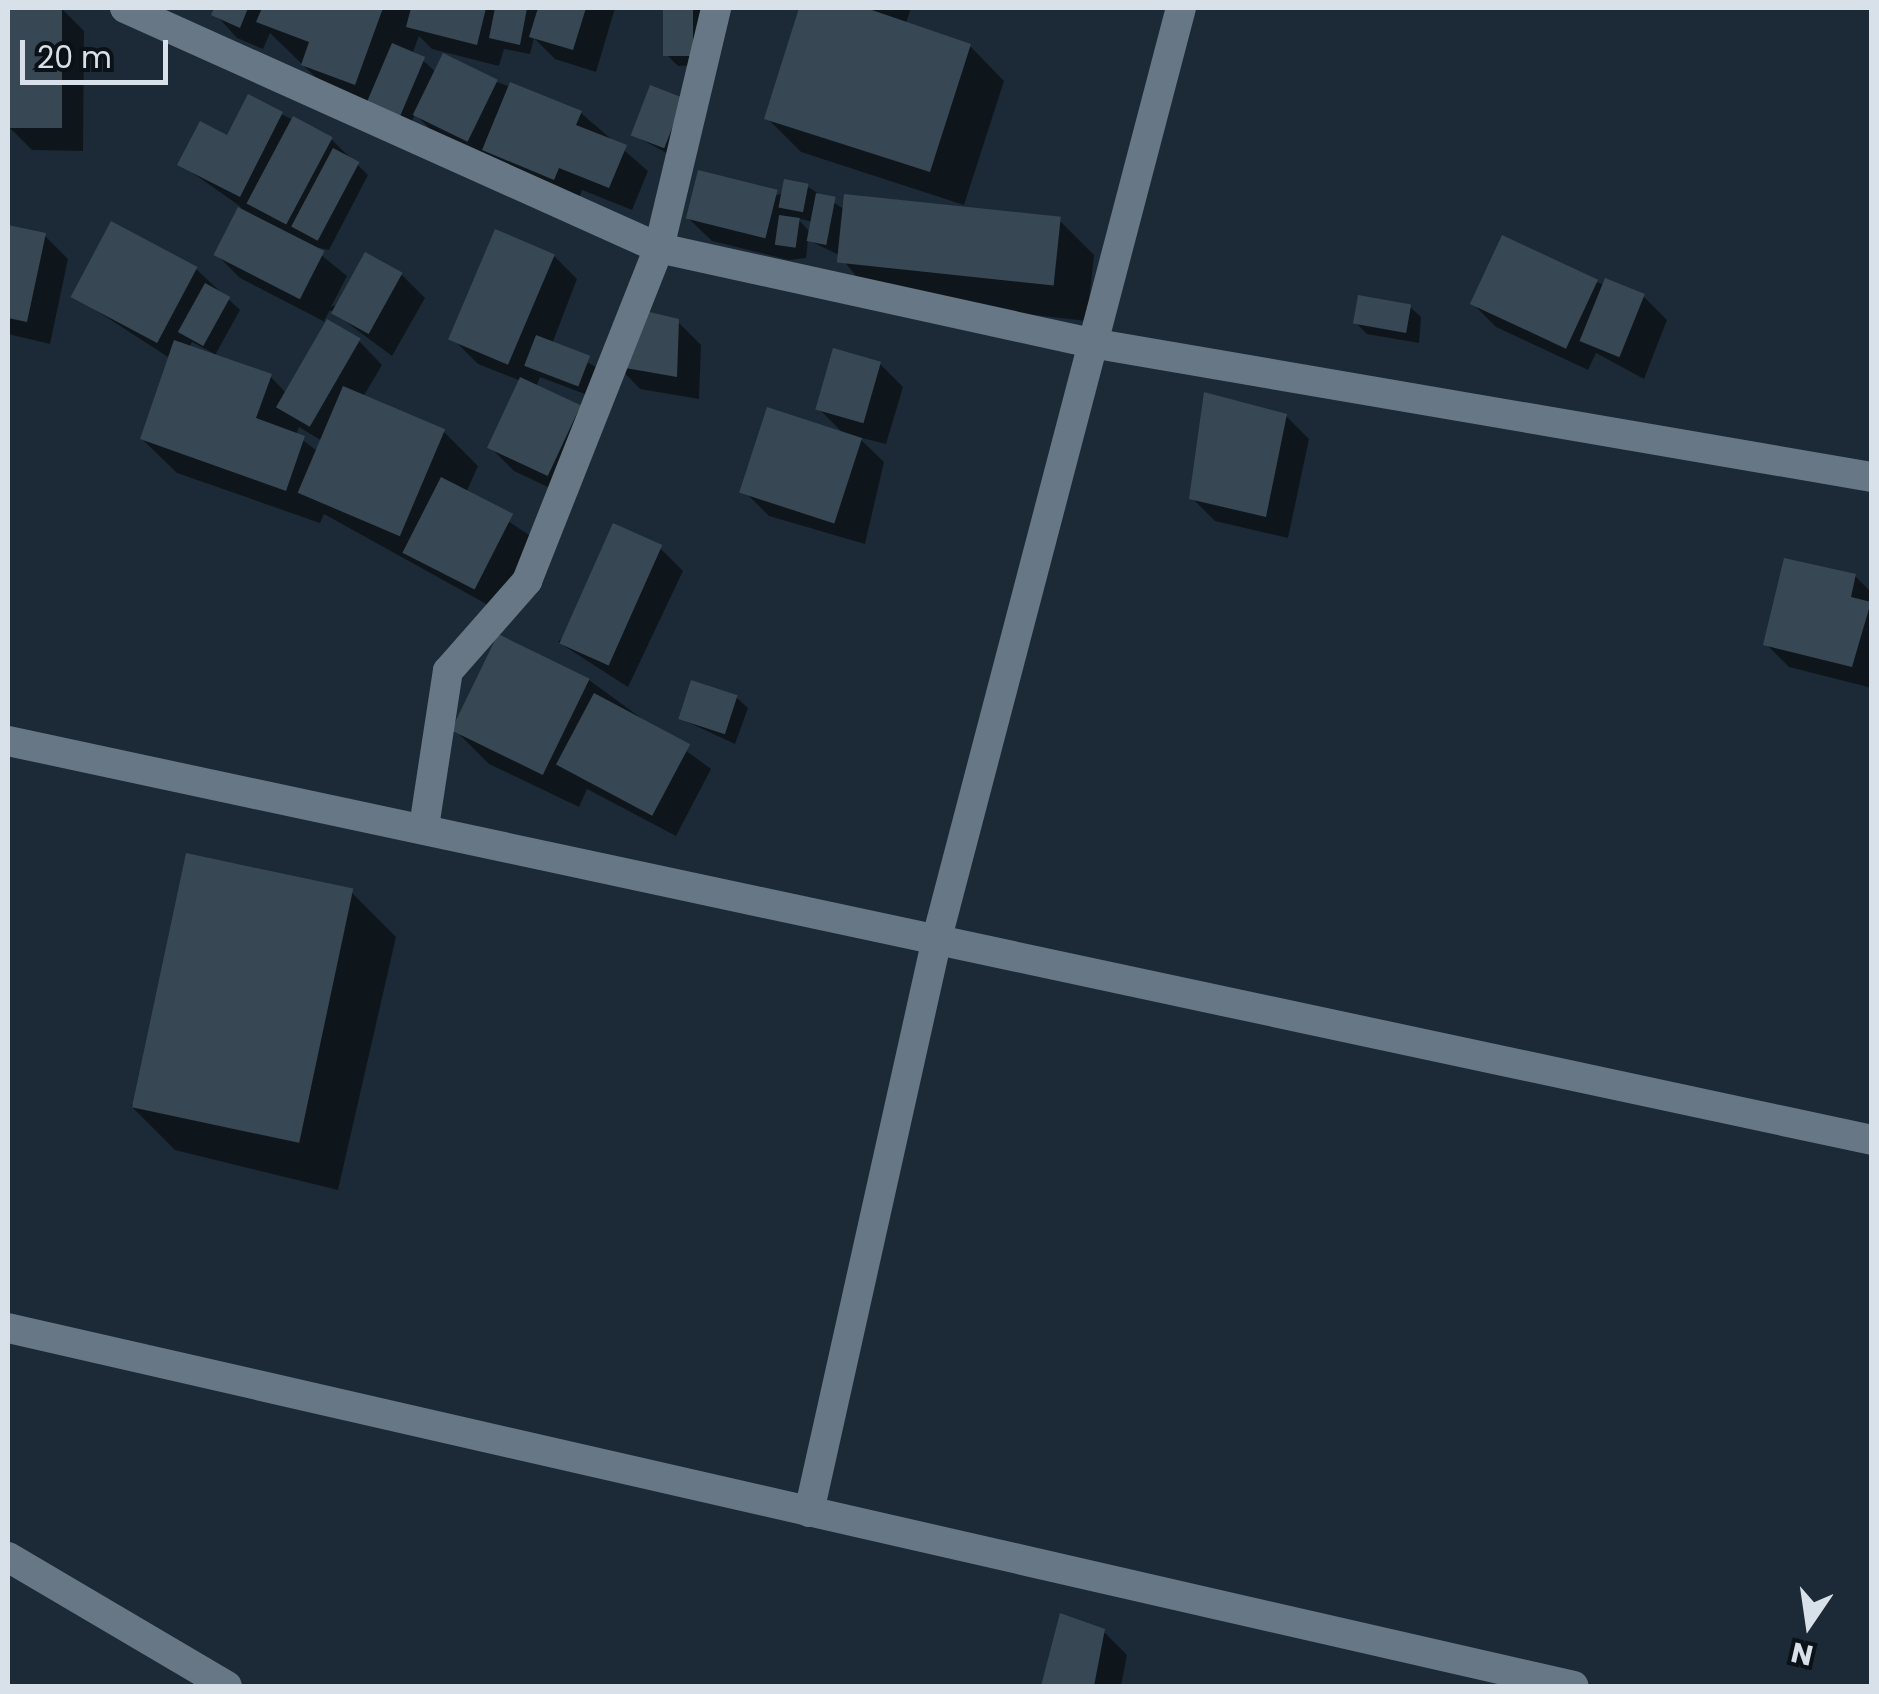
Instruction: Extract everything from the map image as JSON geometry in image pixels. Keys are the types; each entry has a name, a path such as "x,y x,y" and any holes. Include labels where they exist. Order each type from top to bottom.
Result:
{"street":[{"path":"125,8 658,248 1097,344 1872,476"},
{"path":"424,827 448,671 527,580 658,248 716,8"},
{"path":"809,1512 938,934 1097,344 1181,8"},
{"path":"8,741 938,934 1872,1140"},
{"path":"8,1328 1574,1686"},
{"path":"8,1557 227,1686"}],"building":[{"path":"8,8 62,8 62,128 8,128"},
{"path":"214,8 248,8 240,28 211,15"},
{"path":"262,8 383,8 355,85 301,65 309,42 256,22"},
{"path":"411,8 486,8 477,45 406,27"},
{"path":"495,8 527,8 520,45 489,38"},
{"path":"538,8 586,8 573,50 529,37"},
{"path":"663,8 693,8 693,56 663,56"},
{"path":"799,8 866,8 971,44 930,172 764,119"},
{"path":"392,43 425,57 400,117 367,103"},
{"path":"443,53 498,80 468,142 413,115"},
{"path":"510,82 582,111 576,125 627,145 609,188 559,168 554,180 482,150"},
{"path":"650,85 684,98 664,148 631,135"},
{"path":"248,94 283,112 240,197 177,165 200,121 227,135"},
{"path":"293,116 333,137 286,225 247,203"},
{"path":"333,148 359,162 318,241 291,227"},
{"path":"698,170 778,190 765,238 686,219"},
{"path":"784,179 809,184 803,212 778,207"},
{"path":"816,193 836,197 826,245 807,241"},
{"path":"844,194 1061,217 1054,285 837,263"},
{"path":"238,207 324,251 300,299 213,255"},
{"path":"779,215 800,218 796,248 775,245"},
{"path":"111,221 198,267 157,343 71,297"},
{"path":"8,225 46,233 27,322 8,318"},
{"path":"495,229 555,254 508,365 448,339"},
{"path":"1502,235 1598,280 1566,349 1470,304"},
{"path":"365,252 403,273 369,334 331,313"},
{"path":"1605,278 1645,294 1619,357 1580,341"},
{"path":"205,283 230,297 203,346 178,332"},
{"path":"1358,295 1411,304 1406,333 1353,324"},
{"path":"628,307 679,319 677,377 614,366"},
{"path":"327,319 361,338 310,427 276,407"},
{"path":"536,335 590,356 578,387 524,366"},
{"path":"174,340 272,374 256,418 305,436 286,491 140,439"},
{"path":"833,348 881,362 863,423 815,410"},
{"path":"520,377 581,405 548,476 487,448"},
{"path":"343,386 445,429 400,536 298,493"},
{"path":"1204,392 1287,414 1266,517 1189,499"},
{"path":"767,407 862,438 834,523 739,493"},
{"path":"441,477 513,514 475,590 402,553"},
{"path":"613,523 662,545 609,666 559,644"},
{"path":"1784,558 1856,574 1851,597 1871,602 1852,667 1763,645"},
{"path":"498,634 590,679 543,775 451,730"},
{"path":"691,680 738,695 725,734 678,719"},
{"path":"594,693 690,744 652,816 556,765"},
{"path":"186,853 353,889 299,1143 132,1107"},
{"path":"1060,1613 1105,1629 1094,1686 1041,1686"}]}
